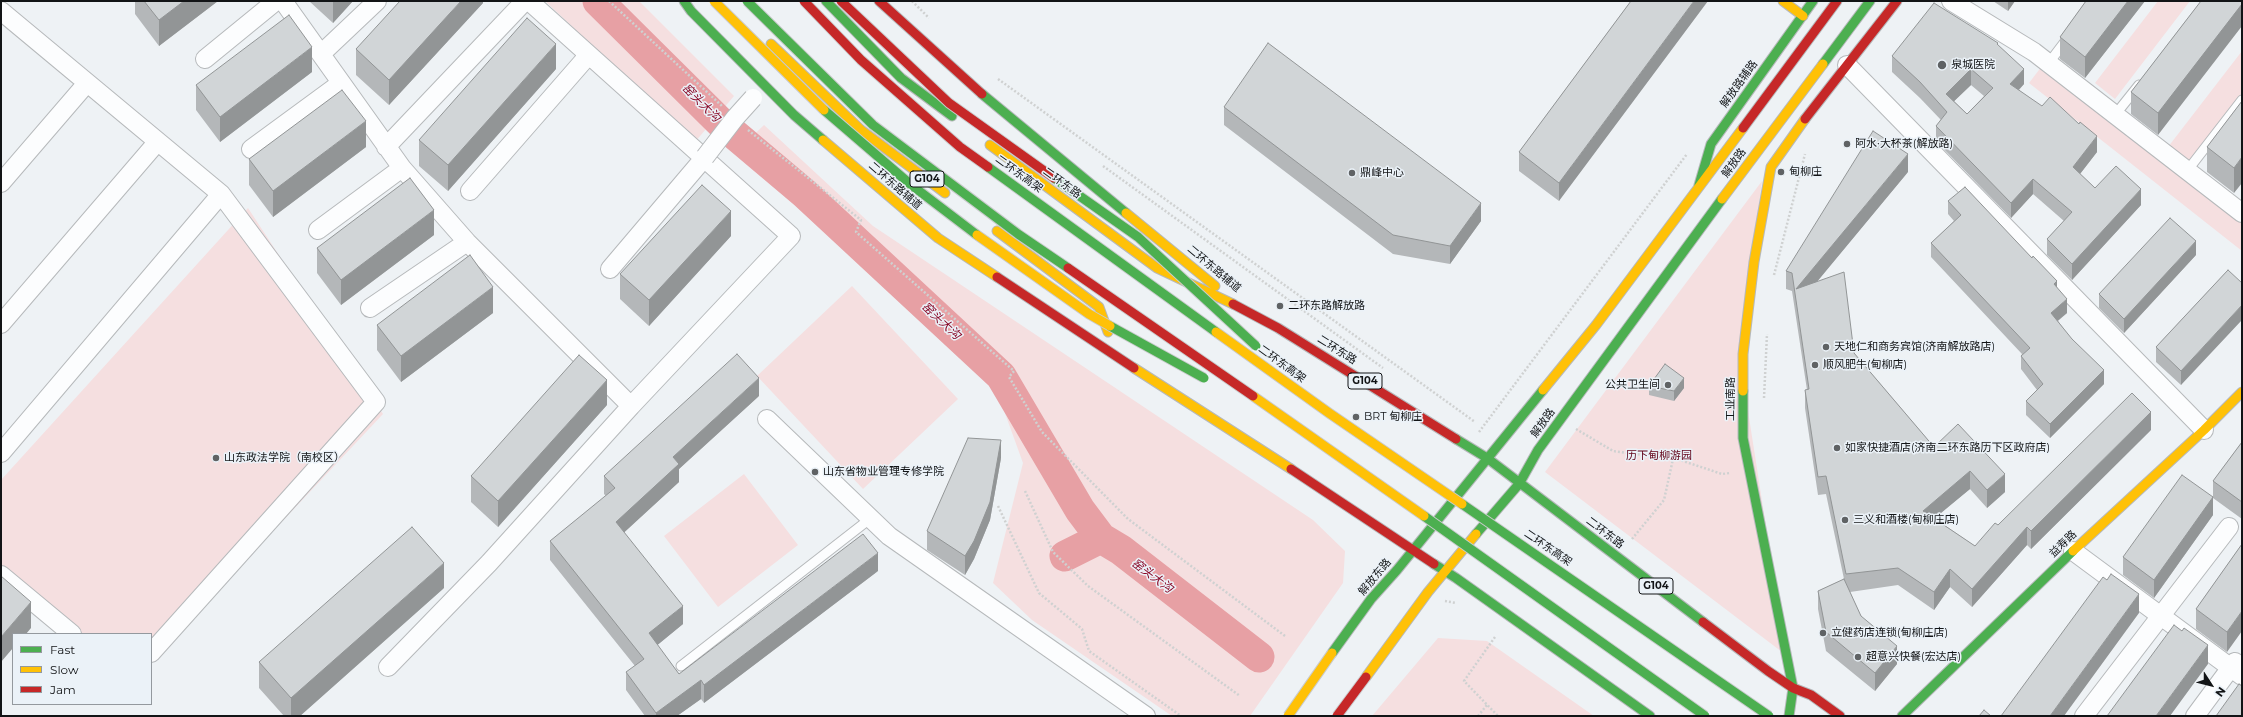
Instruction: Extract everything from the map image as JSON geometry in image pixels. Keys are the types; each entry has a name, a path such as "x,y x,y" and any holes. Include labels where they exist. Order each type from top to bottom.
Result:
{"main road":[{"name":"二环东路辅道","path":"684,1 759,92 794,115 938,238 1117,356"},
{"path":"714,1 809,97 923,194 1089,314 1214,383"},
{"path":"746,1 874,125 1018,234 1311,436 1705,716"},
{"name":"二环东高架","path":"804,1 861,60 960,147 1329,413 1621,612 1769,716"},
{"name":"二环东路","path":"826,1 901,78 1157,268 1240,307 1278,328 1487,458 1519,484 1793,688 1811,695 1840,716"},
{"path":"841,1 949,103 1138,237 1329,413"},
{"name":"二环东路辅道","path":"879,1 956,72 1240,307"},
{"path":"1782,1 1803,16"},
{"name":"解放路辅路","path":"1698,188 1711,144 1814,1"},
{"name":"解放路","path":"1487,458 1599,327 1698,188 1837,1"},
{"name":"解放路","path":"1519,484 1538,450 1615,338 1870,1"},
{"path":"1782,150 1776,126 1805,119 1896,1"},
{"name":"G104","path":"743,16 861,130 955,200"},
{"name":"工业南路","path":"1789,716 1793,688 1743,438 1743,354 1754,262 1771,167 1805,119"},
{"path":"986,224 1099,307 1117,356 1308,480 1412,551 1473,589 1650,716"},
{"path":"1228,391 1311,436"},
{"name":"益寿路","path":"1902,716 2073,551 2240,398"},
{"name":"解放东路","path":"1288,716 1371,599 1487,458"},
{"path":"1337,716 1428,592 1519,484"},
{"path":"1780,716 1793,688"}],"street":[{"path":"205,59 276,1"},
{"path":"283,1 402,168 467,242 631,406"},
{"path":"321,54 377,1"},
{"path":"1951,1 2034,52 2242,213"},
{"path":"386,146 525,3 705,158 791,236 631,406 489,563 388,667"},
{"path":"1,11 221,194 376,402 152,652"},
{"path":"470,191 586,58"},
{"path":"1847,65 2204,430"},
{"path":"1,183 87,83"},
{"path":"251,149 341,83"},
{"path":"610,269 705,158 735,118 759,92"},
{"path":"1,324 153,147"},
{"path":"318,230 402,168"},
{"path":"1,453 221,194"},
{"path":"370,308 467,242"},
{"path":"768,419 889,536 1146,716"},
{"path":"2084,716 2229,527"},
{"path":"2073,551 2161,616 2237,664 2195,716"},
{"path":"1,575 71,633"}],"lane":[{"path":"2048,64 2072,32"},
{"path":"2115,115 2143,79"},
{"path":"2187,171 2242,100"},
{"path":"681,666 871,518"}],"path":[{"path":"609,1 735,118 861,220 856,232 1014,371 1009,377 1042,432 1128,519 1285,636"},
{"path":"912,1 932,22"},
{"path":"997,79 1475,422"},
{"path":"1772,280 1807,148"},
{"path":"1468,446 1690,149"},
{"path":"1764,405 1767,326"},
{"path":"1576,428 1613,450 1673,459 1722,474 1749,472"},
{"path":"1632,539 1664,500 1673,459"},
{"path":"1024,491 1053,552 1088,586 1240,696"},
{"path":"998,506 1039,593 1082,629 1089,651 1181,716"},
{"path":"1495,637 1464,681 1498,716"},
{"path":"1478,716 1487,705"}],"green space":[{"path":"545,1 639,1 734,96 695,142"},
{"path":"2158,1 2190,1 2115,99 2095,83"},
{"path":"2242,51 2242,93 2188,163 2168,147"},
{"path":"2042,66 2242,223 2242,251 2029,83"},
{"path":"764,125 873,226 1313,520 1345,551 1343,583 1250,716 1172,716 1032,620 993,583 1023,463 994,383 1007,369 739,149"},
{"name":"历下甸柳游园","path":"1762,181 1739,353 1786,655 1545,472"},
{"name":"山东政法学院（南校区）","path":"248,208 383,414 152,660 152,633 60,633 1,586 1,480"},
{"path":"852,286 958,399 863,489 757,376"},
{"path":"744,474 798,545 718,607 664,536"},
{"path":"1438,638 1487,641 1594,716 1372,716"}],"building":[{"path":"144,1 184,1 159,20"},
{"path":"400,1 461,1 389,80 356,49"},
{"path":"1631,1 1694,1 1559,183 1519,152"},
{"path":"2086,1 2128,1 2085,57 2060,37"},
{"path":"2201,1 2240,1 2242,4 2158,113 2131,92"},
{"path":"1934,3 1998,43 1997,44 2024,69 2010,84 2042,106 2050,97 2079,124 2080,122 2097,136 2073,167 2095,188 2116,166 2141,189 2072,264 2047,239 2072,212 2033,179 2011,203 1936,126 1947,112 1920,82 1892,56","holes":["1971,69 1993,88 1967,114 1946,94"]},
{"path":"289,15 312,47 220,117 196,85"},
{"path":"527,18 556,44 448,165 419,140"},
{"name":"鼎峰中心","path":"1268,43 1481,203 1450,246 1393,235 1224,107"},
{"path":"342,90 366,121 273,191 249,159"},
{"path":"2242,101 2242,157 2234,168 2207,147"},
{"path":"1873,131 1908,154 1796,289 1844,272 1854,353 1934,447 1958,424 2005,474 1987,490 1970,471 1923,511 1975,546 1995,523 1998,525 2132,393 2151,412 2031,531 2027,527 1972,589 1950,569 1934,592 1898,568 1846,574 1826,476 1818,477 1805,390 1809,389 1792,273 1786,271"},
{"path":"410,178 434,210 341,280 317,248"},
{"path":"702,185 731,211 649,300 620,274"},
{"path":"1965,187 2032,258 2033,256 2057,281 2054,284 2067,299 2051,313 2072,339 2104,370 2050,424 2026,401 2043,384 2021,356 2030,348 1931,243 1961,215 1948,201"},
{"path":"2170,218 2196,241 2124,319 2099,294"},
{"path":"470,255 493,287 401,356 377,325"},
{"path":"2228,270 2242,283 2242,305 2181,371 2156,347"},
{"path":"737,354 759,378 673,457 679,464 616,522 683,606 649,633 679,674 863,534 878,553 704,685 701,680 656,713 626,672 644,659 550,541 615,488 604,476"},
{"path":"579,355 607,380 498,501 471,476"},
{"path":"1665,364 1684,378 1674,391 1649,386"},
{"path":"968,438 1001,440 990,502 974,541 965,556 927,531"},
{"path":"2242,442 2242,502 2213,481"},
{"path":"2182,475 2213,497 2154,580 2123,557"},
{"path":"412,527 444,563 291,698 259,662"},
{"path":"2242,544 2242,611 2227,632 2196,609"},
{"path":"2111,574 2139,594 2050,716 2001,716 2103,577 2107,580"},
{"path":"1,576 31,602 1,637"},
{"path":"1844,579 1861,616 1897,646 1875,673 1826,632 1818,591"},
{"path":"2174,625 2182,631 2184,628 2208,645 2156,716 2107,716"},
{"path":"2239,684 2242,686 2242,716 2216,716"},
{"path":"1984,710 1991,716 1979,716"}],"waterway":[{"name":"窑头大沟","path":"598,1 721,123 804,193 1001,376 1080,510 1101,538 1121,550 1259,657"},
{"path":"1065,556 1101,538"}],"traffic: fast":[{"path":"684,1 691,11 794,115 823,140"},
{"path":"747,1 873,125 1018,234 1068,268"},
{"path":"826,1 901,78 952,116"},
{"path":"1699,185 1711,144 1813,1"},
{"path":"1823,64 1870,1"},
{"path":"982,94 1126,213"},
{"path":"824,110 910,184 977,235"},
{"path":"988,167 1216,332"},
{"path":"1054,178 1138,237 1256,346"},
{"path":"1476,534 1519,484 1538,450 1722,199"},
{"path":"1110,326 1204,378"},
{"path":"1332,653 1371,599 1397,570 1543,390"},
{"path":"1743,391 1743,438 1793,688 1789,716"},
{"path":"1456,439 1487,458 1703,622"},
{"path":"1462,504 1769,716"},
{"path":"1424,516 1705,716"},
{"path":"1902,716 2073,551"},
{"path":"1434,564 1456,578 1650,716"}],"traffic: slow":[{"path":"714,1 824,110"},
{"path":"1783,1 1803,16"},
{"path":"771,44 861,130 945,193"},
{"path":"1722,199 1823,64"},
{"path":"1743,391 1743,354 1754,262 1771,167 1805,119"},
{"path":"1543,390 1596,325 1743,128"},
{"path":"823,140 938,238 997,277"},
{"path":"990,145 1157,268 1233,304"},
{"path":"1126,213 1215,286"},
{"path":"997,231 1099,307 1108,332"},
{"path":"977,235 1089,314 1110,326"},
{"path":"1216,332 1329,413 1462,504"},
{"path":"1134,368 1291,469"},
{"path":"2073,551 2204,430 2242,392"},
{"path":"1253,396 1424,516"},
{"path":"1366,677 1428,592 1476,534"},
{"path":"1288,716 1332,653"}],"traffic: jam":[{"path":"804,1 861,60 960,147 988,167"},
{"path":"841,1 949,103 1054,178"},
{"path":"879,1 982,94"},
{"path":"1743,128 1837,1"},
{"path":"1805,119 1897,1"},
{"path":"1068,268 1253,396"},
{"path":"997,277 1134,368"},
{"path":"1233,304 1278,328 1456,439"},
{"path":"1291,469 1434,564"},
{"path":"1703,622 1768,671 1793,688 1811,695 1840,716"},
{"path":"1337,716 1366,677"}],"place":[{"name":"泉城医院","path":"1942,65"},
{"name":"阿水·大杯茶(解放路)","path":"1847,144"},
{"name":"甸柳庄","path":"1781,172"},
{"name":"鼎峰中心","path":"1352,173"},
{"name":"二环东路解放路","path":"1280,306"},
{"name":"天地仁和商务宾馆(济南解放路店)","path":"1826,347"},
{"name":"顺风肥牛(甸柳店)","path":"1815,365"},
{"name":"公共卫生间","path":"1668,385"},
{"name":"BRT 甸柳庄","path":"1356,417"},
{"name":"如家快捷酒店(济南二环东路历下区政府店)","path":"1837,448"},
{"name":"山东政法学院（南校区）","path":"216,458"},
{"name":"山东省物业管理专修学院","path":"815,472"},
{"name":"三义和酒楼(甸柳庄店)","path":"1845,520"},
{"name":"立健药店连锁(甸柳庄店)","path":"1823,633"},
{"name":"超意兴快餐(宏达店)","path":"1858,657"}]}
